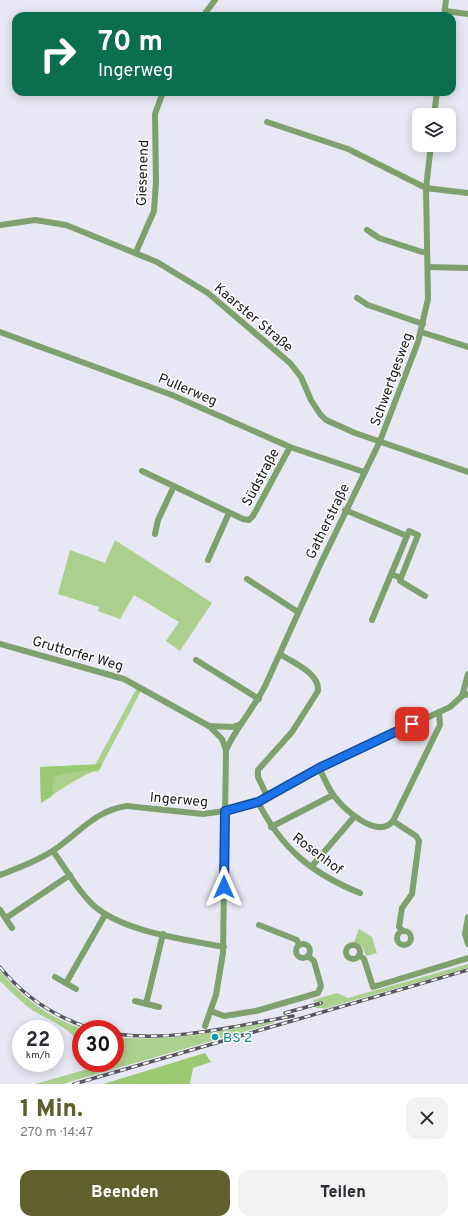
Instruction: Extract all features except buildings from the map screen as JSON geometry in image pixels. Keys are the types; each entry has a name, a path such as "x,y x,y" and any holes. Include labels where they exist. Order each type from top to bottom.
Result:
{"street":[{"path":"206,12 215,0"},
{"path":"444,12 446,0"},
{"path":"456,14 468,14"},
{"name":"Giesenend","path":"136,252 154,211 156,182 155,114 162,96"},
{"path":"435,108 436,96"},
{"path":"268,122 348,149 426,188 468,193"},
{"name":"Schwertgesweg","path":"380,442 421,332 428,299 426,188 430,152"},
{"name":"Kaarster Straße","path":"0,225 35,220 50,221 82,230 136,252 177,273 208,293 290,363 301,377 311,400 326,420 336,426 468,472"},
{"path":"367,230 379,238 422,252 427,252"},
{"path":"428,267 468,268"},
{"name":"Schwertgesweg","path":"357,298 368,305 423,324"},
{"name":"Pullerweg","path":"0,332 172,395 290,446 364,472"},
{"path":"421,332 468,347"},
{"name":"Gatherstraße","path":"205,1026 216,995 224,947 226,750 232,737 259,699 345,510 380,442"},
{"name":"Südstraße","path":"142,471 229,513 249,520 253,516 290,446"},
{"path":"154,534 158,520 174,486"},
{"path":"345,510 407,536"},
{"name":"Südstraße","path":"208,560 229,513"},
{"path":"372,620 409,531 418,535 400,581 425,596"},
{"path":"391,574 401,578"},
{"path":"247,579 298,612"},
{"name":"Gruttorfer Weg","path":"0,644 112,674 138,686 209,726 222,739 226,750"},
{"path":"267,796 258,777 258,770 292,732 311,705 318,691 319,685 315,678 280,654"},
{"path":"196,660 259,699"},
{"path":"465,695 468,674"},
{"name":"Ingerweg","path":"0,875 53,851 94,818 116,808 127,806 203,814 225,811 258,802 319,768 450,707 465,695"},
{"path":"319,768 333,795 354,817 379,827 388,826 393,821 440,725 439,712"},
{"name":"Gruttorfer Weg","path":"209,726 233,727 241,724"},
{"path":"271,827 333,795"},
{"name":"Rosenhof","path":"258,802 271,827 293,853 337,883 360,893"},
{"path":"312,866 354,817"},
{"path":"393,821 416,836 419,841 412,894 402,908 399,927 403,931"},
{"path":"53,851 84,896 105,914 121,923 224,947"},
{"path":"6,918 70,875"},
{"path":"0,910 12,928"},
{"path":"66,983 105,914"},
{"path":"468,918 465,934 468,944"},
{"path":"259,925 297,940 299,945"},
{"path":"146,1004 163,934"},
{"path":"299,945 303,944 308,946 310,951 308,956"},
{"path":"211,1011 224,1016 256,1011 318,993 321,986 314,961 308,956 302,957 298,955 296,950 299,945"},
{"path":"359,956 364,959 373,987 468,958"},
{"path":"55,977 76,989"},
{"path":"135,1002 159,1008"}],"green space":[{"path":"115,540 212,603 180,651 166,641 179,622 134,595 120,619 98,611 99,607 58,594 70,550 105,563"},
{"path":"138,686 142,689 98,772 87,774 79,778 41,803 40,767 95,765"},
{"path":"102,764 100,769 62,774 53,777 52,796 41,803 40,767"},
{"path":"359,929 372,937 377,953 366,956 362,946 354,942"},
{"path":"468,964 468,968 323,1009 316,1008 315,1005 322,1003 322,1001 314,1002 313,1000 337,993 348,998"},
{"path":"0,971 17,990 37,1006 61,1020 50,1020 35,1012 17,998 0,981"},
{"path":"274,1021 274,1023 124,1066 124,1037 175,1037 215,1032"},
{"path":"64,1022 72,1025 72,1035 64,1028"},
{"path":"205,1053 211,1062 193,1068 190,1084 103,1084"},
{"path":"77,1072 104,1072 62,1084 35,1084"}],"railway":[{"path":"0,967 9,978 30,997 53,1012 72,1021"},
{"path":"74,1084 468,970"},
{"path":"285,1013 321,1003"},
{"path":"124,1035 160,1036 204,1032 293,1016"}],"place":[{"name":"BS 2","path":"215,1037"}],"route":[{"path":"224,887 225,811 258,802 319,768 412,724"}]}
